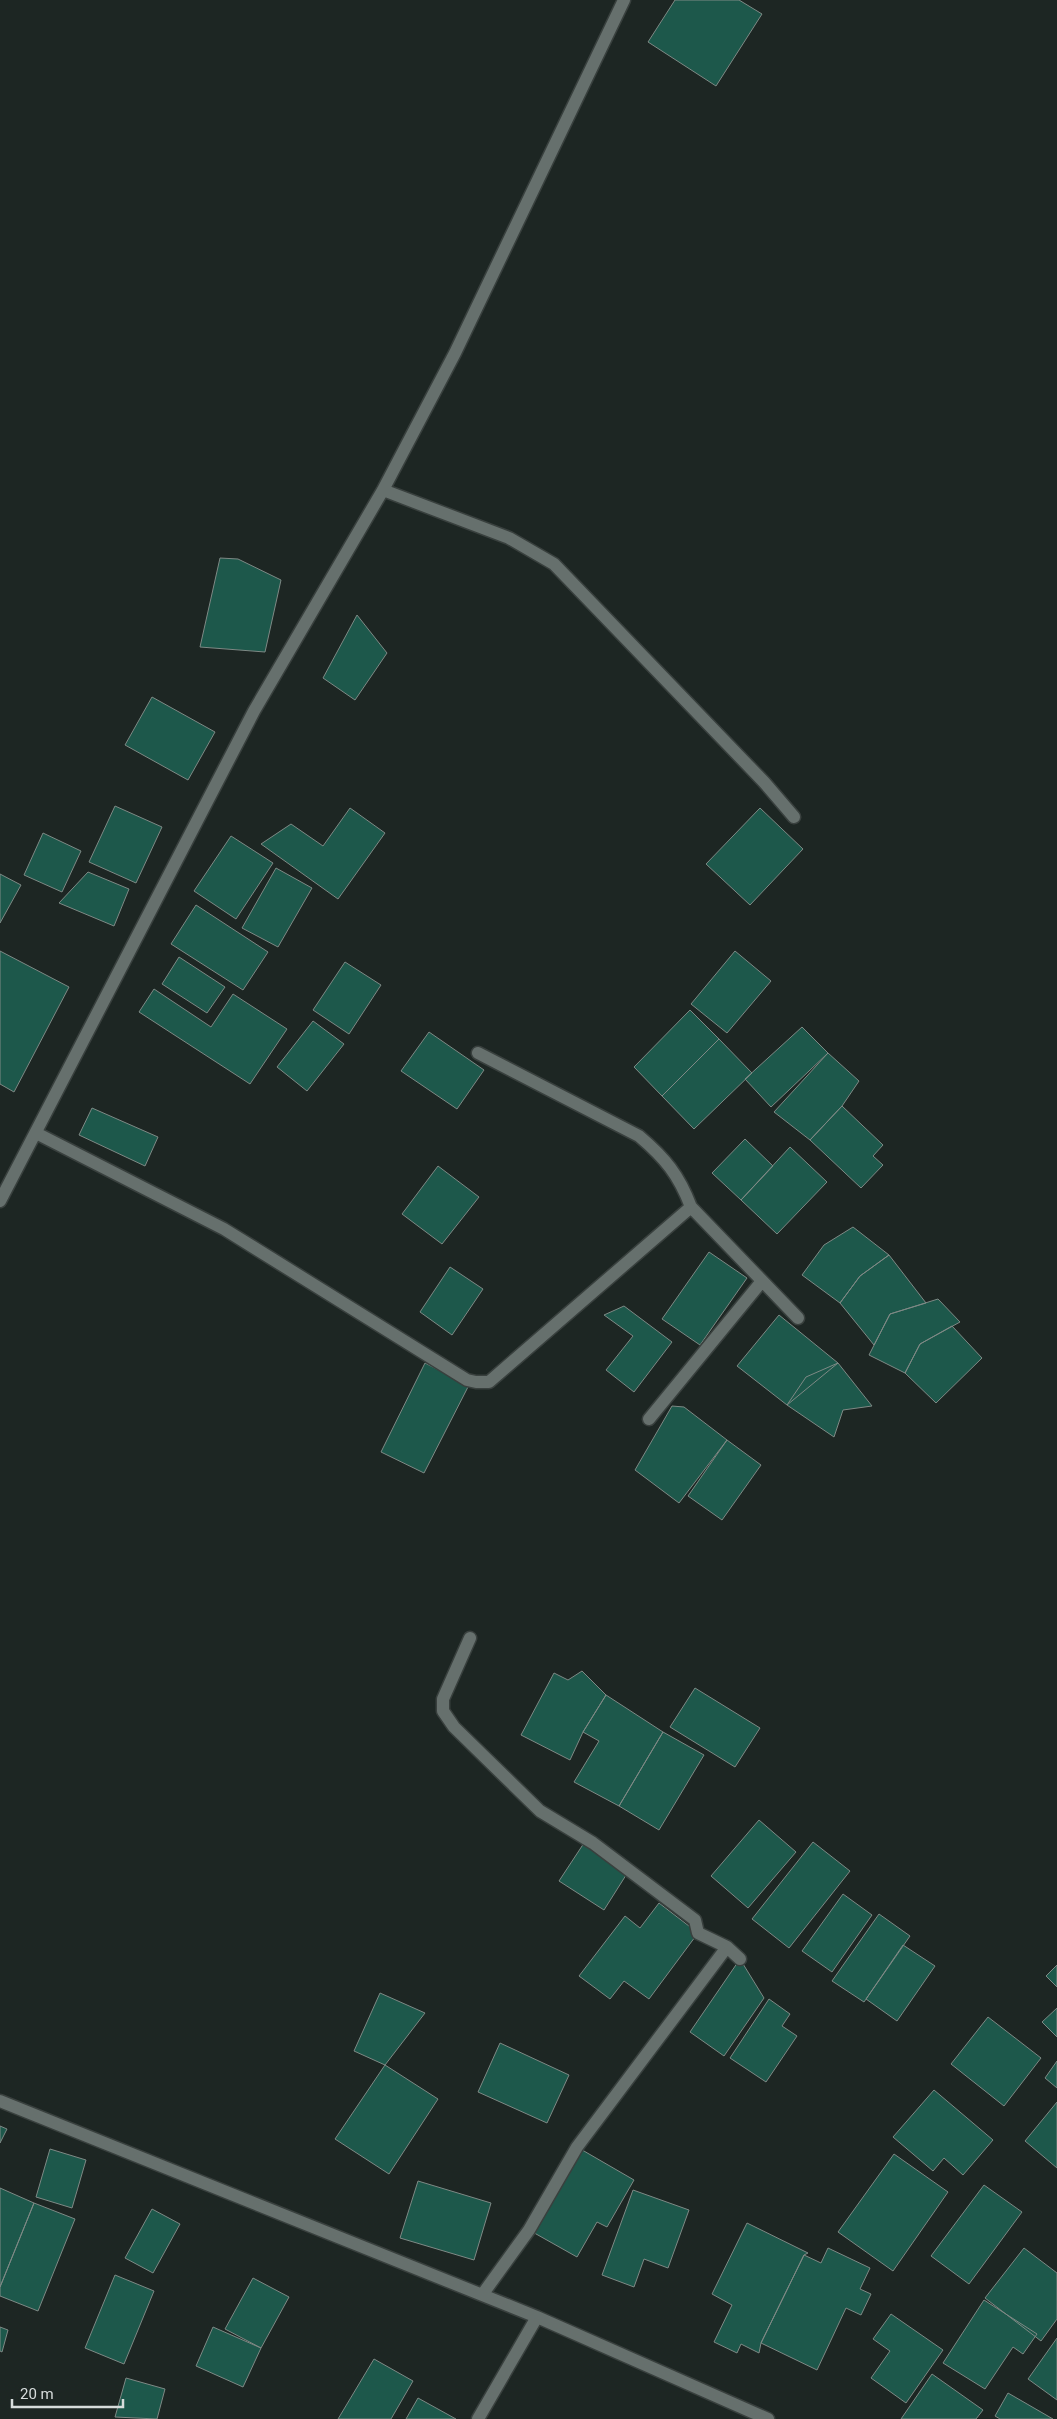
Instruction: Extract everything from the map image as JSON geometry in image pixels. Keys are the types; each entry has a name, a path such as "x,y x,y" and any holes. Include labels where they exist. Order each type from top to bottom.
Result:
{"street":[{"path":"0,1202 254,710 382,490 455,353 624,0"},
{"path":"382,490 509,538 554,564 758,775 794,816"},
{"path":"478,1053 639,1136 660,1154 676,1174 683,1185 690,1207 798,1318"},
{"path":"36,1132 224,1229 467,1380 476,1382 489,1382 690,1207"},
{"path":"649,1419 762,1281"},
{"path":"470,1638 443,1699 443,1711 454,1727 540,1810 593,1843 695,1920 698,1933 727,1948 740,1959"},
{"path":"482,2295 529,2230 577,2147 727,1948"},
{"path":"0,2101 537,2317 768,2419"},
{"path":"478,2419 537,2317"}],"building":[{"path":"675,0 739,0 762,14 716,86 648,42"},
{"path":"220,558 238,559 281,580 265,652 200,647"},
{"path":"357,615 387,653 355,700 323,678"},
{"path":"152,697 215,732 188,780 125,745"},
{"path":"115,806 162,827 136,883 89,862"},
{"path":"350,808 385,833 338,899 261,844 291,824 323,846"},
{"path":"760,808 803,849 750,905 706,864"},
{"path":"43,833 81,851 62,892 24,875"},
{"path":"231,836 273,863 236,919 194,891"},
{"path":"276,868 312,888 278,947 242,928"},
{"path":"88,872 129,889 114,926 59,903"},
{"path":"0,874 21,885 0,923"},
{"path":"196,905 268,952 243,990 171,944"},
{"path":"0,951 69,987 14,1092 0,1084"},
{"path":"735,951 771,981 727,1033 691,1004"},
{"path":"179,957 225,987 207,1013 162,984"},
{"path":"345,962 381,985 349,1034 313,1010"},
{"path":"154,989 211,1027 233,994 287,1029 250,1084 139,1012"},
{"path":"690,1010 719,1039 662,1096 634,1067"},
{"path":"313,1021 344,1044 307,1091 277,1067"},
{"path":"802,1027 828,1053 771,1107 745,1079"},
{"path":"429,1032 484,1070 457,1109 401,1071"},
{"path":"719,1039 752,1073 694,1129 662,1096"},
{"path":"828,1053 859,1081 842,1106 810,1140 774,1112"},
{"path":"842,1106 883,1145 873,1156 883,1165 861,1188 810,1140"},
{"path":"92,1108 158,1137 145,1166 79,1135"},
{"path":"745,1139 773,1166 741,1200 712,1173"},
{"path":"790,1147 827,1182 777,1234 741,1200"},
{"path":"438,1166 479,1197 442,1244 402,1214"},
{"path":"853,1227 889,1255 860,1276 840,1303 802,1275 824,1245"},
{"path":"709,1252 747,1278 700,1345 662,1319"},
{"path":"889,1255 926,1303 890,1314 874,1345 840,1303 860,1276"},
{"path":"450,1267 483,1289 452,1335 420,1312"},
{"path":"938,1299 960,1322 920,1344 905,1373 869,1355 890,1314"},
{"path":"624,1306 672,1342 634,1392 606,1370 633,1336 604,1315"},
{"path":"779,1315 838,1363 787,1405 737,1366"},
{"path":"952,1326 982,1358 936,1403 905,1373 920,1344"},
{"path":"425,1363 469,1385 424,1473 381,1452"},
{"path":"838,1363 872,1406 843,1410 834,1437 787,1405 806,1377"},
{"path":"672,1406 684,1407 727,1440 679,1503 635,1470"},
{"path":"727,1440 761,1465 722,1520 688,1496"},
{"path":"582,1671 606,1695 583,1732 570,1760 521,1735 554,1673 568,1680"},
{"path":"695,1688 760,1728 735,1767 670,1727"},
{"path":"606,1695 663,1732 619,1806 574,1782 599,1741 583,1732"},
{"path":"663,1732 704,1755 659,1830 619,1806"},
{"path":"759,1820 796,1852 748,1908 711,1876"},
{"path":"813,1842 850,1871 789,1948 752,1919"},
{"path":"584,1843 628,1872 604,1910 559,1881"},
{"path":"843,1894 872,1915 832,1972 802,1951"},
{"path":"659,1903 698,1933 649,1999 624,1981 610,1999 579,1976 625,1916 640,1928"},
{"path":"879,1914 910,1936 864,2002 832,1981"},
{"path":"903,1945 935,1966 897,2021 866,1999"},
{"path":"740,1959 764,1998 724,2056 690,2032"},
{"path":"1057,1965 1057,1987 1046,1976"},
{"path":"380,1993 425,2013 385,2065 354,2051"},
{"path":"769,1999 790,2014 782,2026 797,2036 766,2082 730,2058"},
{"path":"1057,2008 1057,2037 1042,2022"},
{"path":"988,2017 1041,2058 1004,2106 951,2064"},
{"path":"500,2043 569,2075 547,2123 478,2092"},
{"path":"1057,2061 1057,2088 1045,2078"},
{"path":"385,2065 438,2099 389,2174 335,2139"},
{"path":"934,2090 993,2140 963,2175 944,2158 933,2171 893,2137"},
{"path":"1057,2102 1057,2168 1025,2141"},
{"path":"0,2126 7,2129 0,2143"},
{"path":"577,2147 634,2180 607,2227 597,2222 577,2257 529,2230"},
{"path":"50,2149 86,2160 72,2208 36,2197"},
{"path":"894,2154 948,2192 893,2271 838,2232"},
{"path":"418,2181 491,2203 474,2260 400,2238"},
{"path":"984,2185 1022,2212 969,2284 931,2256"},
{"path":"0,2188 34,2203 0,2287"},
{"path":"633,2190 689,2210 668,2268 644,2259 634,2287 602,2275"},
{"path":"34,2203 75,2219 38,2311 0,2296 0,2287"},
{"path":"152,2209 180,2224 153,2273 125,2258"},
{"path":"747,2223 808,2253 804,2255 761,2343 759,2353 741,2344 737,2353 714,2342 732,2305 712,2294"},
{"path":"828,2248 870,2268 860,2289 871,2294 861,2315 846,2308 817,2370 761,2343 804,2255 821,2263"},
{"path":"1024,2248 1057,2273 1057,2319 1041,2341 985,2298"},
{"path":"115,2275 154,2291 124,2364 85,2348"},
{"path":"253,2278 289,2297 261,2348 225,2329"},
{"path":"984,2300 1037,2334 1023,2354 1013,2347 985,2389 943,2363"},
{"path":"891,2314 943,2350 906,2403 871,2378 890,2351 873,2339"},
{"path":"0,2327 8,2330 2,2352 0,2351"},
{"path":"213,2327 261,2348 243,2387 196,2366"},
{"path":"1057,2338 1057,2400 1028,2379"},
{"path":"374,2359 413,2381 391,2419 338,2419"},
{"path":"932,2374 983,2410 976,2419 901,2419"},
{"path":"126,2378 165,2389 157,2419 115,2417"},
{"path":"1008,2393 1053,2419 1000,2419 995,2416"},
{"path":"418,2398 456,2419 406,2419"}]}
